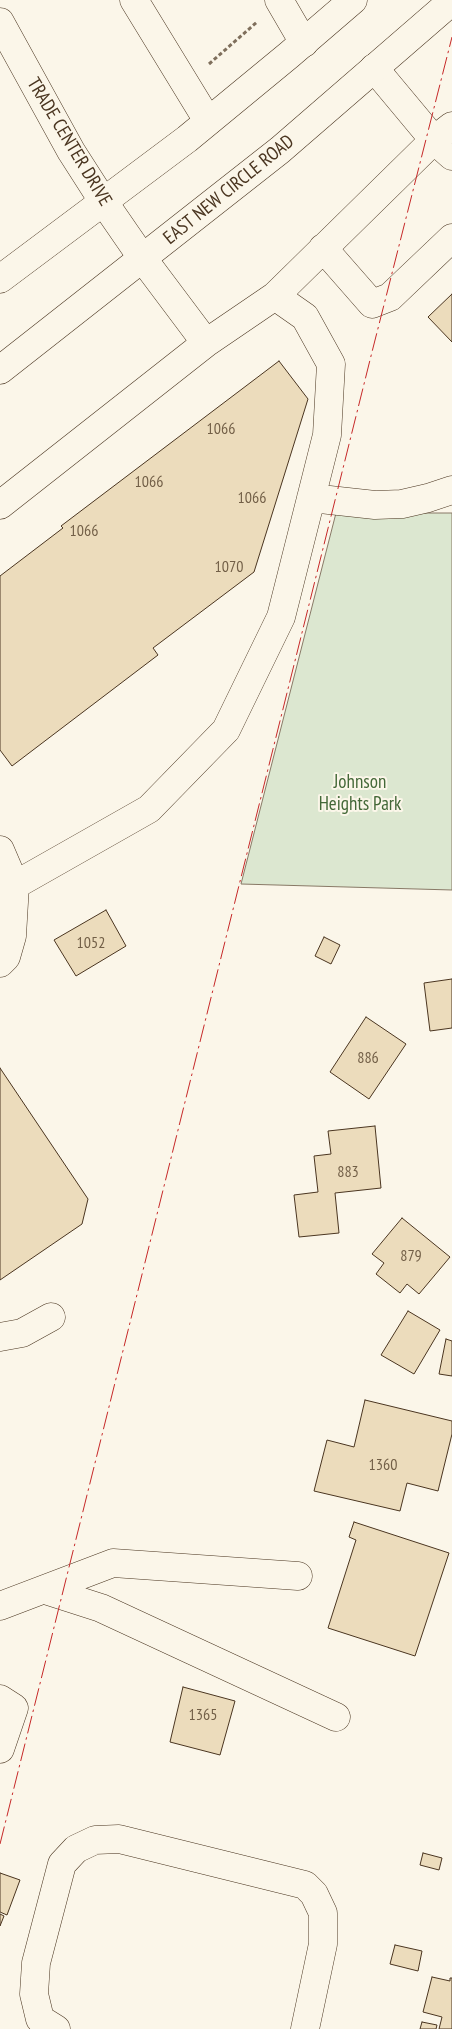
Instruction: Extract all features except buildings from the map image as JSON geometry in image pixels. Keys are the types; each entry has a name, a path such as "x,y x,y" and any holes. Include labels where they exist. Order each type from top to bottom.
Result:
{"main road":[{"path":"134,0 208,121"},
{"path":"0,278 208,121 304,43 352,0"},
{"name":"EAST NEW CIRCLE ROAD","path":"0,370 280,150 452,1"},
{"path":"281,2 304,43"},
{"name":"TRADE CENTER DRIVE","path":"0,22 71,151 103,201 143,259 206,343"},
{"path":"0,504 206,343 275,296 323,248 446,141 374,68"},
{"path":"323,248 372,304 390,297 452,238"},
{"path":"7,891 148,809 226,730 281,617 327,435 331,364 305,317 275,296"},
{"path":"311,498 375,505 402,504 452,490"},
{"path":"0,850 12,936 6,957 0,963"},
{"path":"0,1337 22,1333 51,1317"},
{"path":"0,1606 113,1563 298,1576"},
{"path":"45,1590 100,1608 336,1717"},
{"path":"0,1699 14,1708 0,1749"},
{"path":"56,2029 40,2019 34,1994 36,1963 62,1864 76,1849 95,1840 119,1838 305,1885 314,1894 323,1913 324,1944 306,2029"}],"path":[{"path":"186,84 281,2"}],"green space":[{"name":"Johnson Heights Park","path":"336,513 452,513 452,890 241,884"}],"power":[{"path":"0,1844 452,37"}]}
